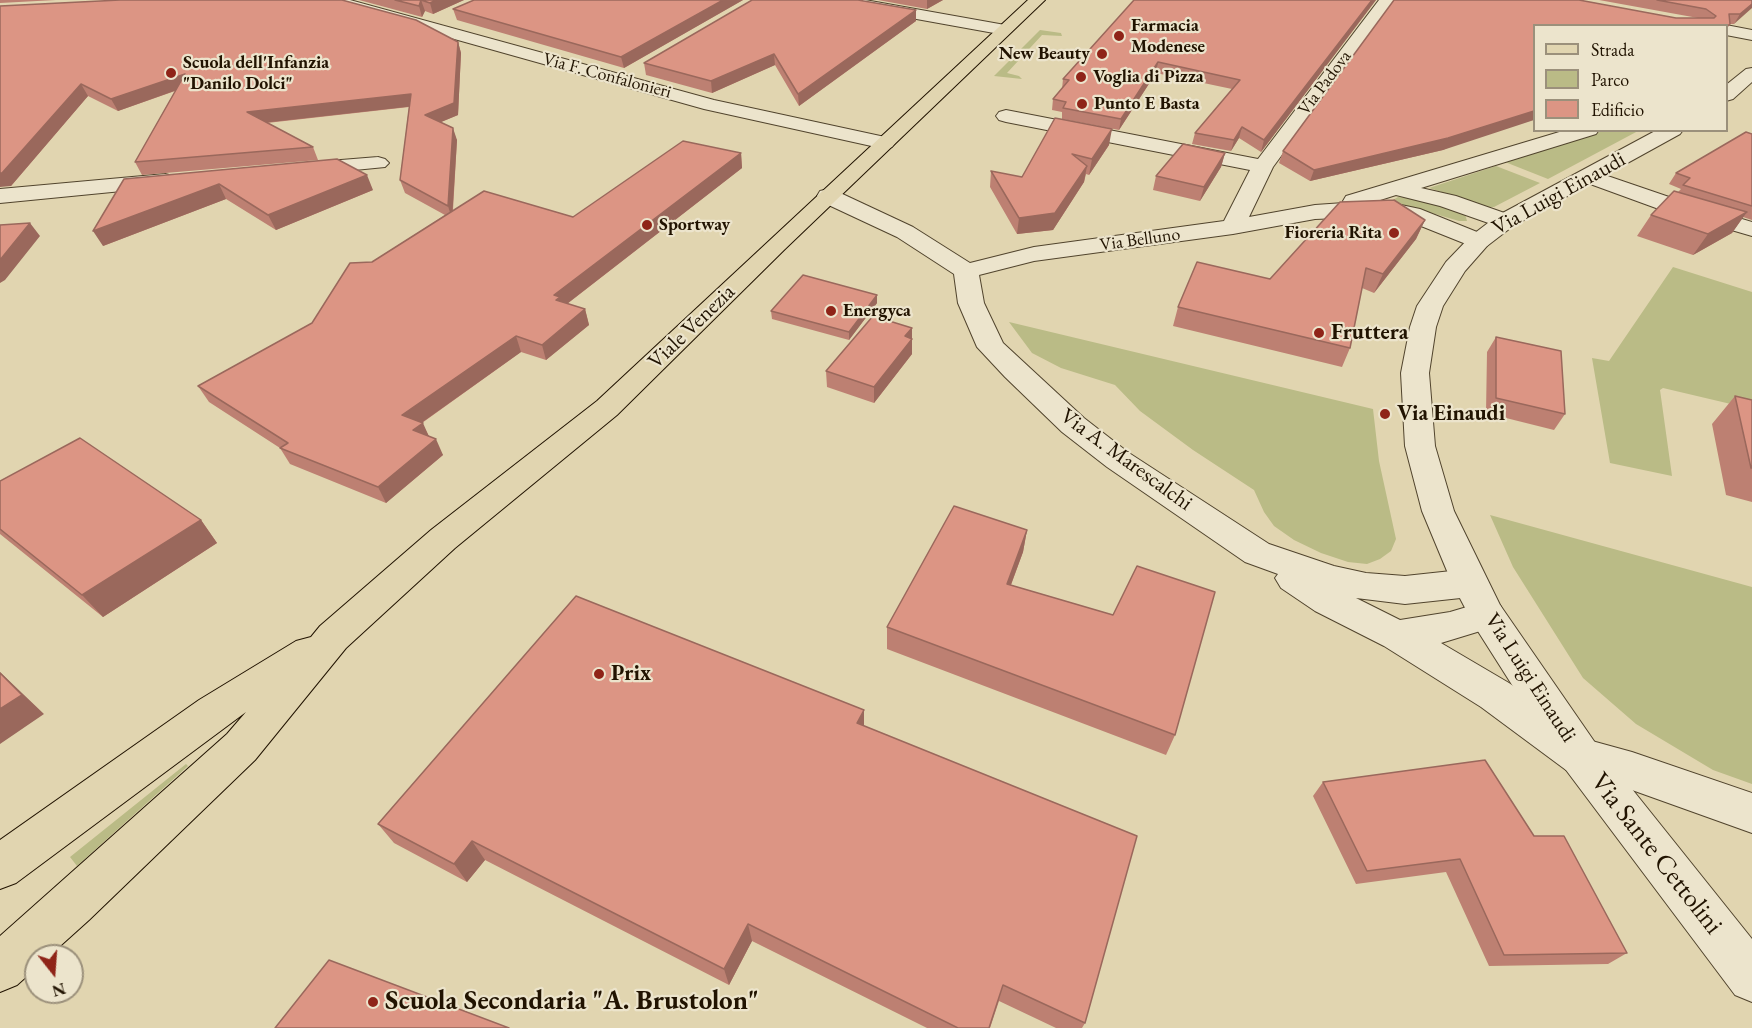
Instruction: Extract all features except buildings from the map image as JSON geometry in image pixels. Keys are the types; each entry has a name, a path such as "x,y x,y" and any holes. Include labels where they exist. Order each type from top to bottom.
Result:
{"main road":[{"name":"Viale Venezia","path":"333,637 443,539 607,408 1037,0"},
{"path":"0,867 213,712 333,637"},
{"path":"0,968 73,904 241,747 333,637"}],"street":[{"name":"Via F. Confalonieri","path":"332,0 711,105 885,143"},
{"path":"839,0 1005,30"},
{"name":"Via Padova","path":"1233,226 1263,166 1387,0"},
{"path":"425,26 445,17"},
{"path":"1728,30 1752,35"},
{"path":"620,80 639,69"},
{"path":"1006,116 1263,166"},
{"name":"Via Belluno","path":"966,271 1034,254 1315,212 1582,132"},
{"name":"Via Luigi Einaudi","path":"1581,757 1478,599 1438,511 1419,446 1414,373 1423,327 1430,306 1455,267 1479,241 1505,221 1669,132"},
{"path":"283,171 378,163"},
{"path":"1590,176 1664,203 1752,229"},
{"path":"0,196 187,179"},
{"name":"Via Belluno","path":"1396,189 1448,201 1505,221"},
{"path":"828,196 905,231 966,271"},
{"name":"Via Belluno","path":"1315,212 1387,209 1412,214 1479,241"},
{"name":"Via A. Marescalchi","path":"966,271 970,303 991,347 1015,371 1073,425 1118,460 1257,553 1331,579 1366,587 1478,599"},
{"path":"1257,553 1328,601 1397,635 1495,695 1581,757 1632,771 1752,813"},
{"path":"1397,635 1450,627 1478,599"},
{"name":"Via Sante Cettolini","path":"1581,757 1752,978"}],"green space":[{"path":"1040,30 1061,33 1062,36 1042,35 1007,73 1022,79 994,76"},
{"path":"1600,132 1636,132 1548,179 1505,162"},
{"path":"1496,166 1540,183 1494,207 1429,188"},
{"path":"1398,197 1425,199 1465,214 1467,221 1459,221 1391,201"},
{"path":"1673,267 1752,292 1752,409 1663,388 1660,390 1672,476 1610,463 1592,358 1609,361"},
{"path":"1009,322 1373,409 1379,461 1396,539 1391,551 1367,564 1348,562 1321,553 1294,540 1274,526 1264,512 1254,490 1193,450 1140,411 1115,385 1061,368 1032,353"},
{"path":"1490,515 1752,587 1752,784 1713,770 1636,724 1583,678 1513,567"},
{"path":"186,764 188,766 77,866 70,857"}],"place":[{"name":"Farmacia Modenese","path":"1119,36"},
{"name":"New Beauty","path":"1102,54"},
{"name":"Scuola dell'Infanzia \"Danilo Dolci\"","path":"171,73"},
{"name":"Voglia di Pizza","path":"1081,77"},
{"name":"Punto E Basta","path":"1082,104"},
{"name":"Sportway","path":"647,225"},
{"name":"Fioreria Rita","path":"1394,233"},
{"name":"Energyca","path":"831,311"},
{"name":"Fruttera","path":"1319,333"},
{"name":"Via Einaudi","path":"1385,414"},
{"name":"Prix","path":"599,674"},
{"name":"Scuola Secondaria \"A. Brustolon\"","path":"373,1002"}]}
